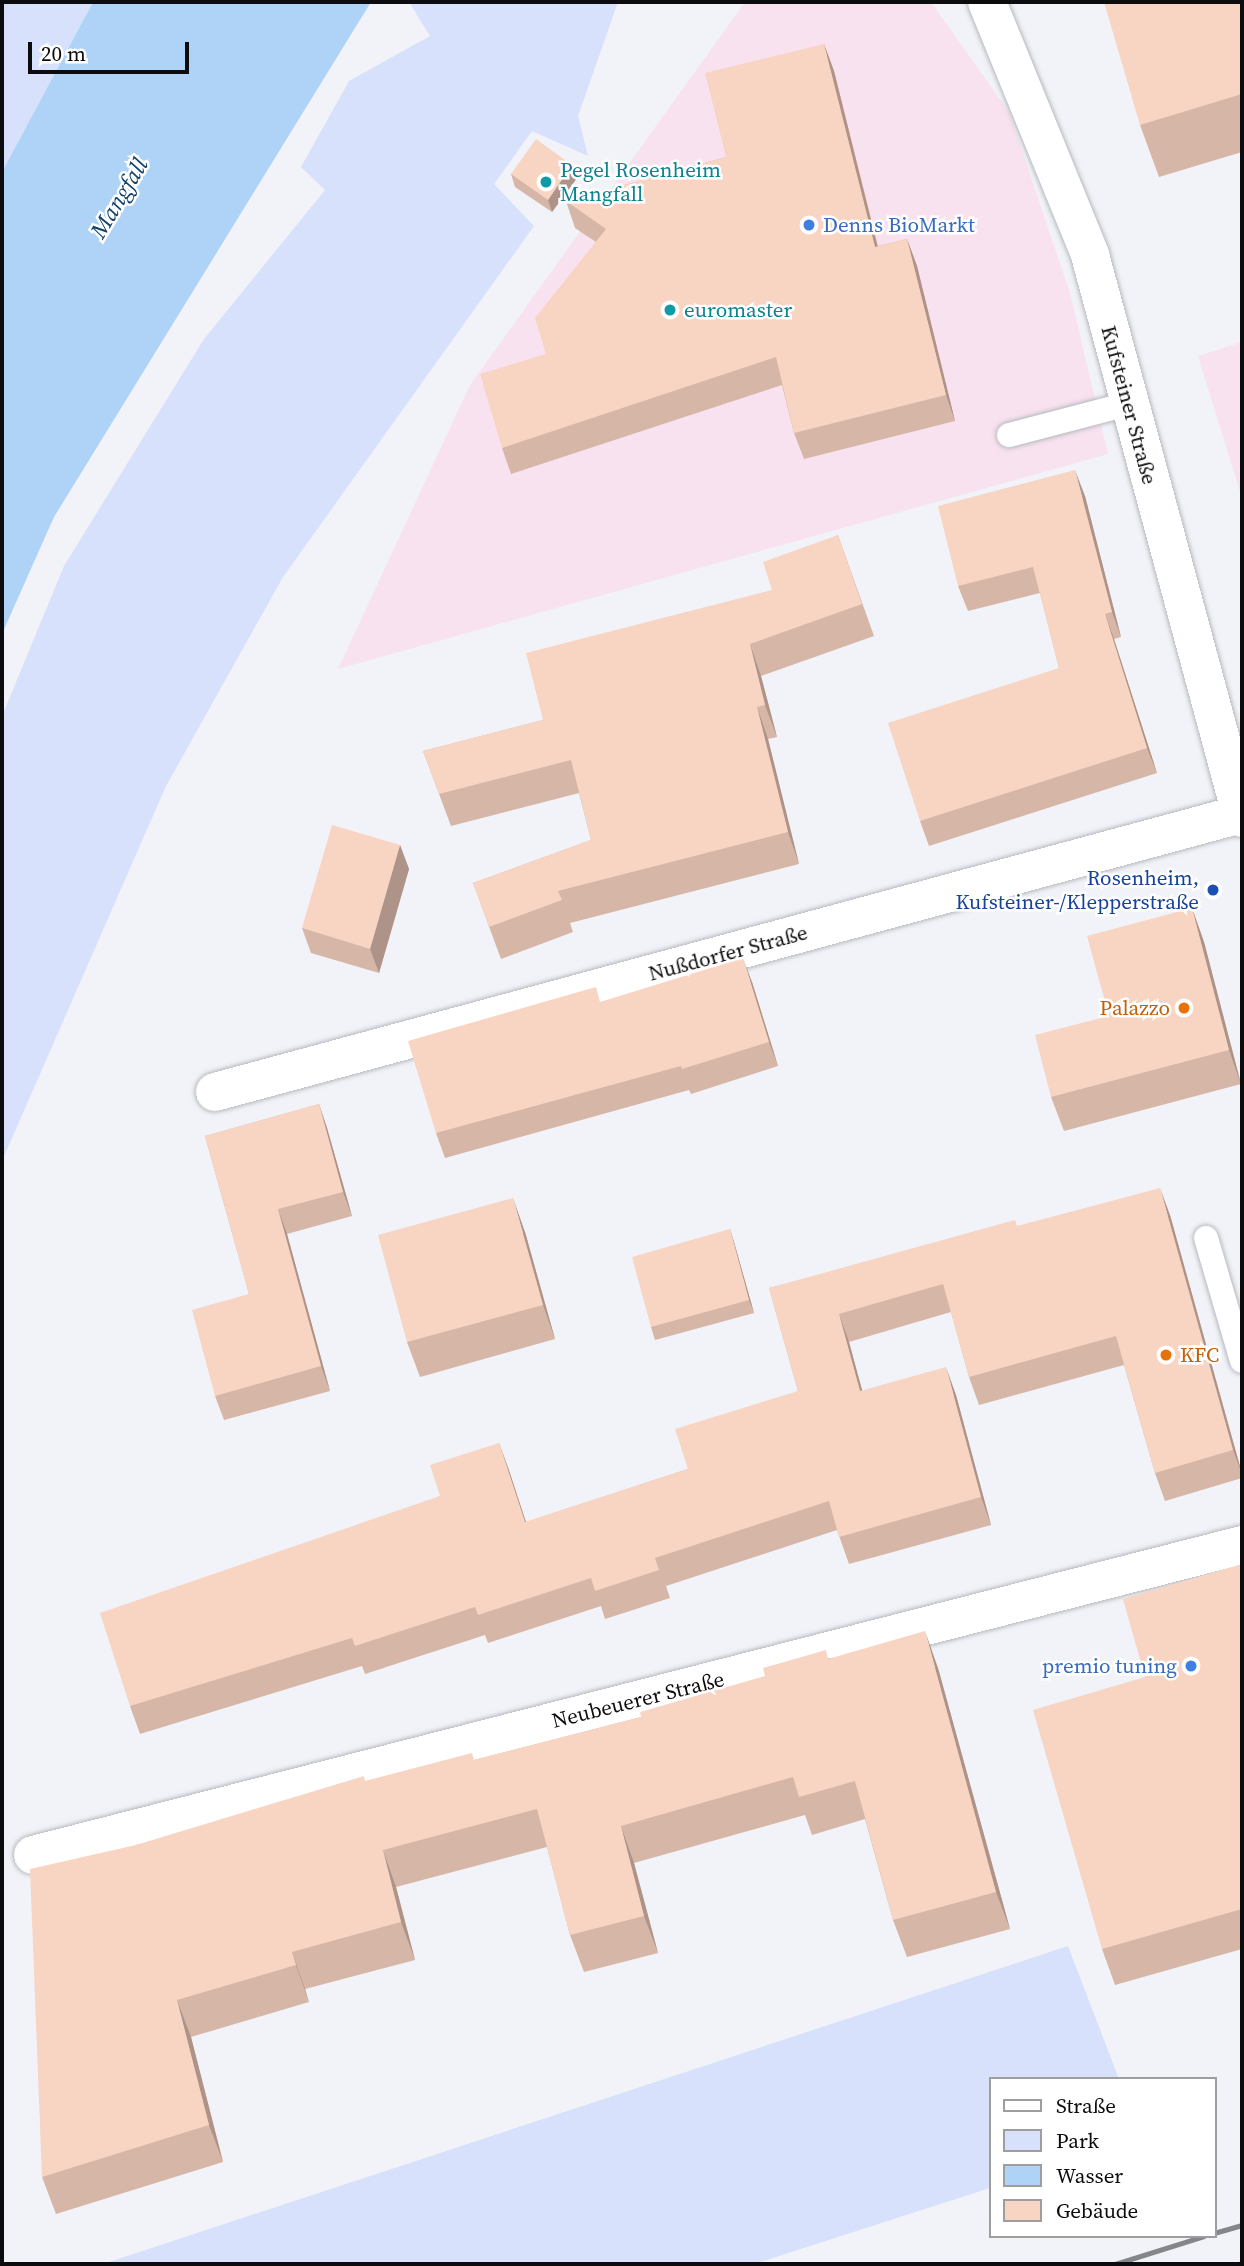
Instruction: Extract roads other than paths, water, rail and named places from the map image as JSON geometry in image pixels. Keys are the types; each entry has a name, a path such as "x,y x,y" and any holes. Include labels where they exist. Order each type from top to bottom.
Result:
{"street":[{"name":"Kufsteiner Straße","path":"987,2 1090,255 1128,404 1242,816"},
{"name":"Nußdorfer Straße","path":"215,1092 1242,816"},
{"name":"Neubeuerer Straße","path":"33,1855 1242,1545"}],"lane":[{"path":"1009,435 1128,404"},
{"path":"1206,1238 1242,1361"}],"water":[{"name":"Mangfall","path":"93,2 371,2 54,517 2,634 2,172"}],"railway":[{"path":"1216,2232 1242,2225"},
{"path":"1115,2264 1198,2238"}],"place":[{"name":"Pegel Rosenheim Mangfall","path":"546,182"},
{"name":"Denns BioMarkt","path":"809,225"},
{"name":"euromaster","path":"670,310"},
{"name":"Rosenheim, Kufsteiner-/Klepperstraße","path":"1213,890"},
{"name":"Palazzo","path":"1184,1008"},
{"name":"KFC","path":"1166,1355"},
{"name":"premio tuning","path":"1191,1666"}]}
